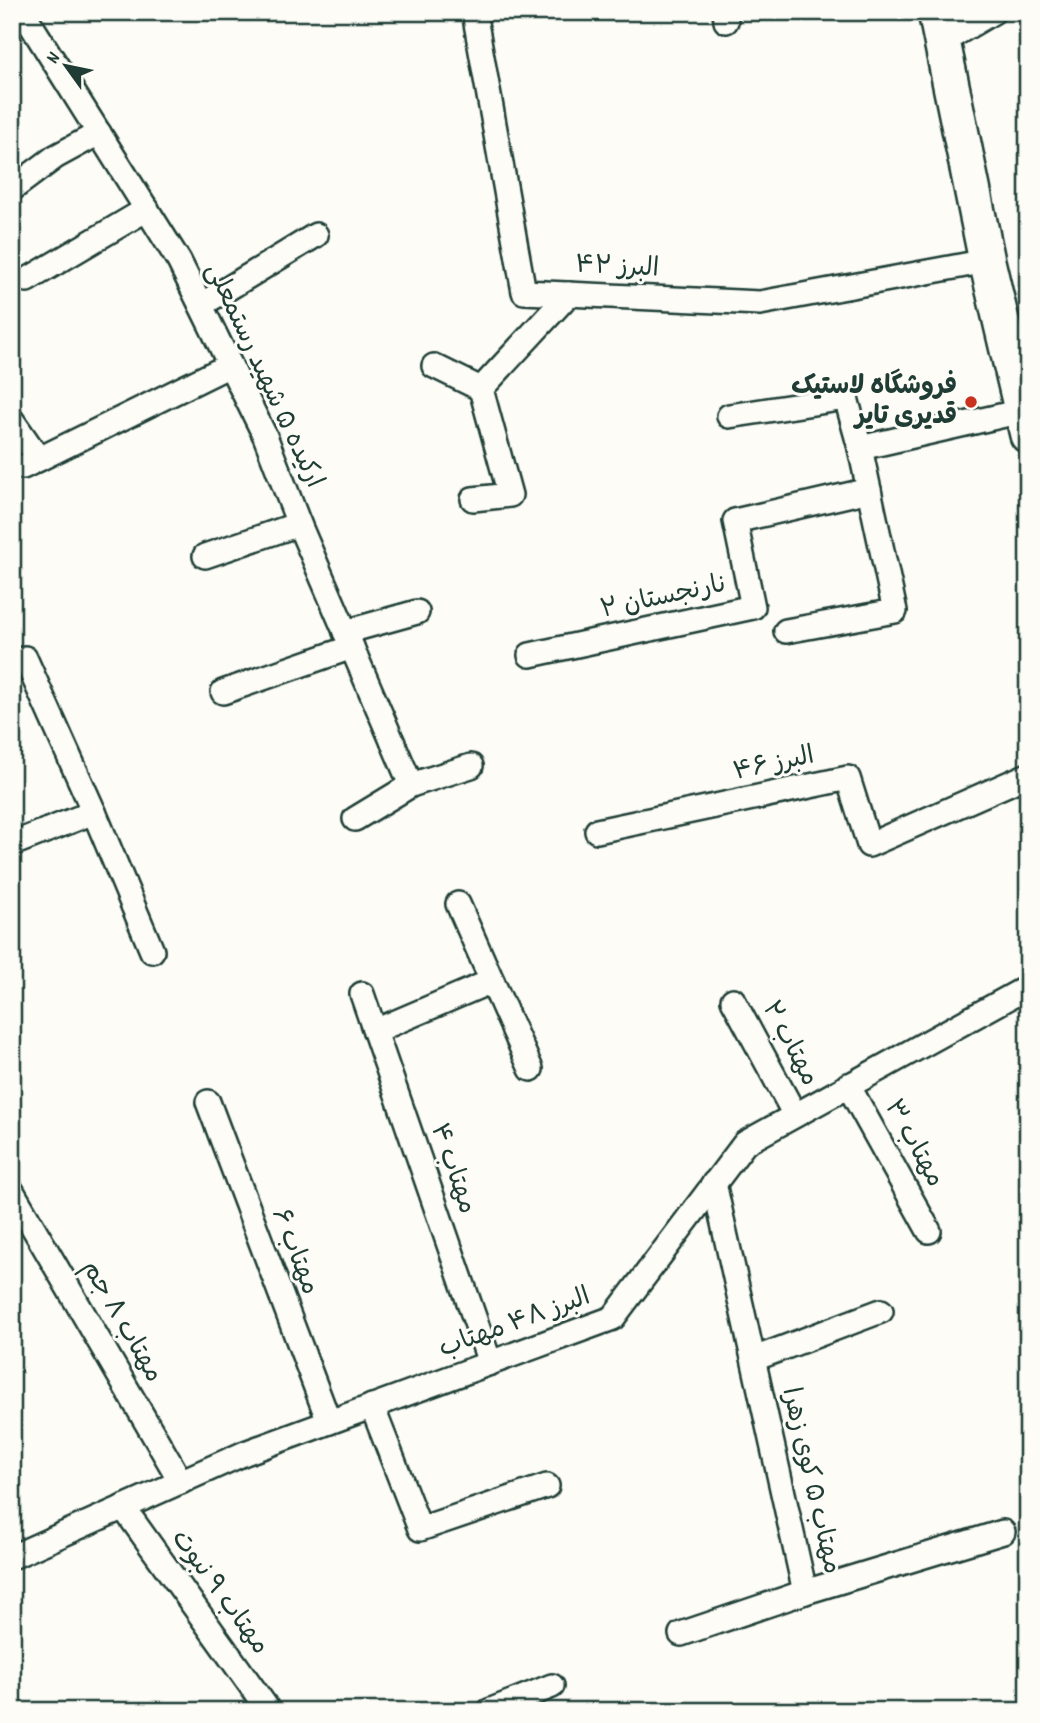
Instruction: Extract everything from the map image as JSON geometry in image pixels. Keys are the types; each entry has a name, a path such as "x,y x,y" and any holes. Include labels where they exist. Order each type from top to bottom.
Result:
{"main road":[{"path":"939,27 986,261 1025,423"}],"street":[{"name":"ارکیده ۵ شهید رستمعلی","path":"23,12 179,261 265,436 299,524 411,785"},
{"name":"البرز ۴۲","path":"474,12 524,292 760,303 986,261"},
{"path":"939,27 993,12"},
{"path":"12,189 55,157 99,133"},
{"path":"27,280 146,209"},
{"path":"201,305 316,235"},
{"path":"481,389 569,294"},
{"path":"12,421 31,463 230,365"},
{"path":"434,366 481,389 510,495 473,499"},
{"path":"729,416 846,398 860,448 895,611 786,631"},
{"path":"860,448 1025,423"},
{"name":"نارنجستان ۲","path":"530,655 752,607 736,520 869,489"},
{"path":"205,556 299,524"},
{"path":"223,692 417,612"},
{"path":"25,658 152,951"},
{"path":"355,818 411,785 471,766"},
{"name":"البرز ۴۶","path":"597,831 848,778 869,845 1028,775"},
{"path":"12,844 94,812"},
{"path":"458,904 531,1069"},
{"path":"375,1031 492,981"},
{"name":"البرز ۴۸ مهتاب","path":"12,1557 245,1453 613,1318 745,1143 1028,986"},
{"name":"مهتاب ۴","path":"362,994 490,1363"},
{"name":"مهتاب ۲","path":"733,1000 795,1115"},
{"name":"مهتاب ۳","path":"848,1086 929,1231"},
{"name":"مهتاب ۶","path":"208,1102 329,1422"},
{"name":"مهتاب ۵ کوی زهرا","path":"714,1183 804,1592 1003,1532"},
{"name":"مهتاب ۸ جم","path":"12,1191 181,1482"},
{"path":"754,1359 881,1311"},
{"path":"372,1406 420,1528 547,1486"},
{"name":"مهتاب ۹ نبوت","path":"123,1507 269,1711"},
{"path":"681,1634 804,1592"},
{"path":"489,1711 552,1686"}],"place":[{"name":"فروشگاه لاستیک قدیری تایر","path":"971,402"}]}
